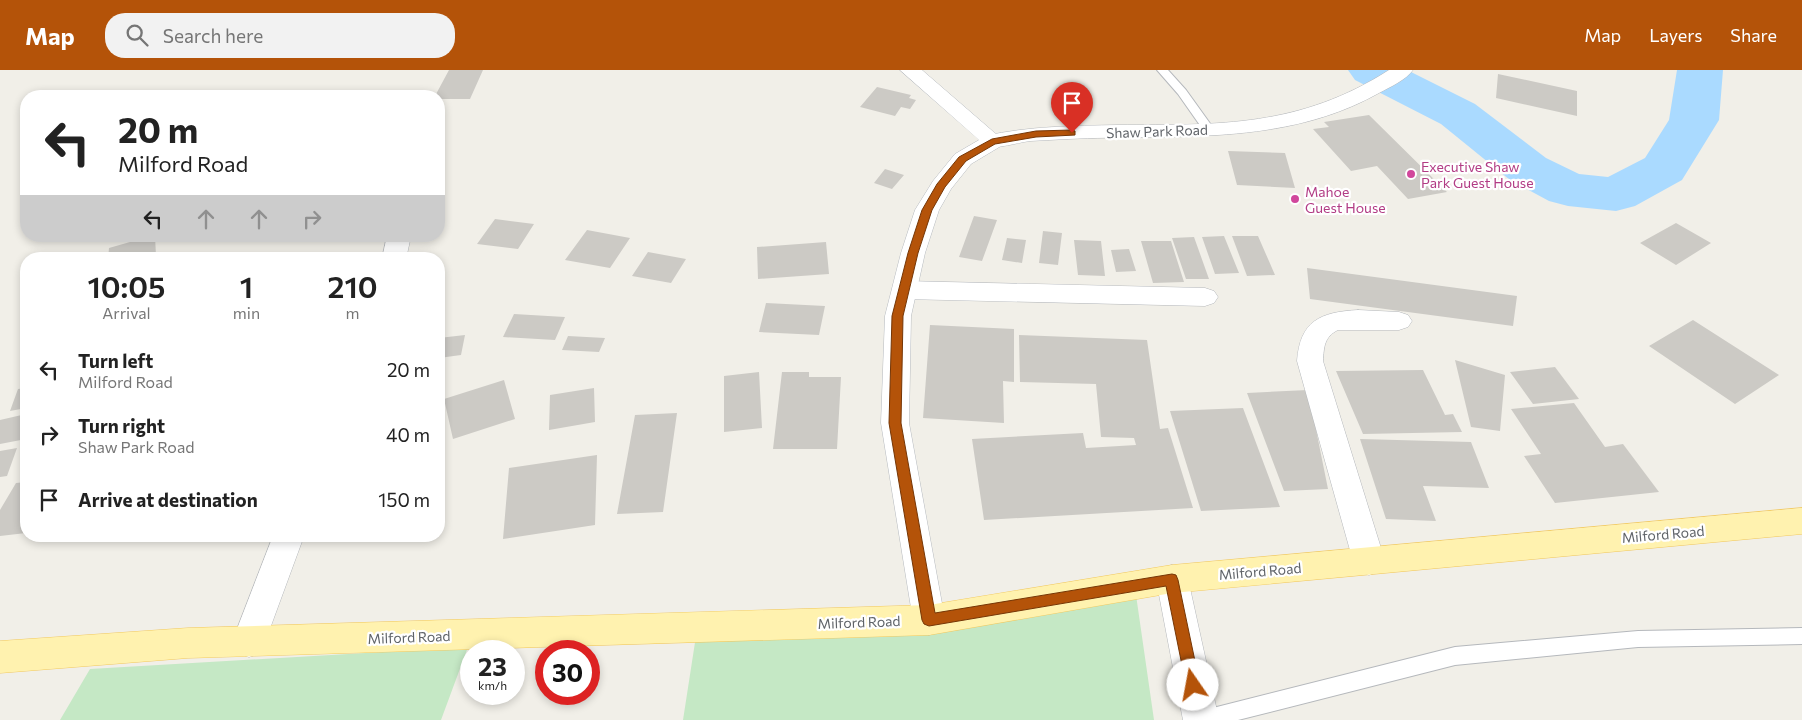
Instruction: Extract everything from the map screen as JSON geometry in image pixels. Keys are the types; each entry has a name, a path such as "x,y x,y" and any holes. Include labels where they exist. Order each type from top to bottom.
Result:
{"main road":[{"name":"Milford Road","path":"0,658 188,643 929,620 1172,580 1802,521"}],"street":[{"path":"910,70 992,141"},
{"name":"Shaw Park Road","path":"929,620 895,423 898,316 913,253 927,210 941,186 962,159 992,141 1036,134 1208,129 1269,123 1310,115 1369,92 1403,70"},
{"path":"904,290 1205,297"},
{"path":"1370,561 1310,361 1312,344 1319,329 1328,322 1348,320 1399,321"},
{"path":"249,642 287,542"},
{"path":"1172,580 1201,720"}],"lane":[{"path":"1162,70 1182,92 1208,129"},
{"path":"1201,720 1455,656 1638,639 1802,636"}],"green space":[{"path":"1136,595 1154,720 683,720 698,623"},
{"path":"460,647 460,669 441,720 60,720 90,669"}],"building":[{"path":"449,70 483,70 470,99 445,99 445,90 438,90"},
{"path":"1498,74 1577,91 1577,116 1496,98"},
{"path":"877,87 911,95 909,98 916,100 910,109 901,107 895,116 860,107"},
{"path":"1369,115 1447,192 1408,199 1377,166 1351,171 1313,129 1329,127 1324,122"},
{"path":"1228,151 1285,153 1295,188 1237,185"},
{"path":"885,169 904,175 892,189 874,183"},
{"path":"974,216 997,220 982,261 959,257"},
{"path":"495,219 534,224 518,249 477,244"},
{"path":"1676,223 1711,243 1676,265 1640,243"},
{"path":"587,230 630,238 610,268 565,260"},
{"path":"1043,231 1062,233 1058,265 1039,263"},
{"path":"1224,236 1239,273 1215,274 1202,237"},
{"path":"1232,236 1258,236 1275,275 1247,276"},
{"path":"1194,237 1209,279 1186,279 1172,238"},
{"path":"1007,238 1026,240 1022,263 1002,260"},
{"path":"1074,240 1101,241 1105,276 1078,275"},
{"path":"1141,241 1171,241 1184,282 1153,283"},
{"path":"130,242 155,242 156,252 109,252 109,248"},
{"path":"826,242 829,274 758,279 757,247"},
{"path":"1129,249 1136,271 1116,272 1111,250"},
{"path":"648,252 686,259 671,283 632,276"},
{"path":"1307,268 1517,296 1513,326 1310,299"},
{"path":"766,303 825,306 819,335 759,332"},
{"path":"514,314 565,317 555,340 503,337"},
{"path":"1693,320 1779,375 1735,404 1649,346"},
{"path":"930,325 1014,329 1014,382 1003,381 1004,423 923,418"},
{"path":"465,335 461,355 445,357 445,337"},
{"path":"1019,335 1147,340 1160,429 1168,428 1193,508 984,520 972,439 1083,433 1086,448 1136,445 1134,438 1101,437 1096,384 1020,382"},
{"path":"568,336 605,338 599,352 562,350"},
{"path":"1455,360 1505,375 1500,431 1471,427"},
{"path":"1555,367 1579,399 1533,404 1510,372"},
{"path":"1423,370 1445,415 1453,414 1462,432 1363,434 1336,371"},
{"path":"759,372 762,428 724,432 724,376"},
{"path":"782,372 809,372 809,377 841,377 837,449 773,449"},
{"path":"504,380 515,419 453,439 445,399"},
{"path":"594,388 595,422 549,430 550,395"},
{"path":"18,389 20,389 20,409 10,411"},
{"path":"1308,390 1328,489 1284,491 1247,393"},
{"path":"1574,403 1605,447 1623,444 1659,492 1555,503 1524,456 1541,454 1511,409"},
{"path":"1243,408 1280,507 1201,511 1170,411"},
{"path":"677,413 663,512 617,514 635,415"},
{"path":"20,415 20,440 0,444 0,420"},
{"path":"1360,439 1471,442 1489,488 1423,486 1436,521 1386,519"},
{"path":"17,448 7,476 0,477 0,451"},
{"path":"597,455 595,525 503,539 509,468"},
{"path":"16,483 20,483 20,534 0,536 0,510"}],"waterway":[{"path":"1371,70 1458,114 1528,169 1568,189 1616,194 1664,169 1694,120 1700,70"}],"place":[{"name":"Executive Shaw Park Guest House","path":"1411,174"},
{"name":"Mahoe Guest House","path":"1295,199"}],"route":[{"path":"1072,133 1036,134 992,141 962,159 941,186 927,210 913,253 898,316 895,423 929,620 1172,580 1193,685"}]}
